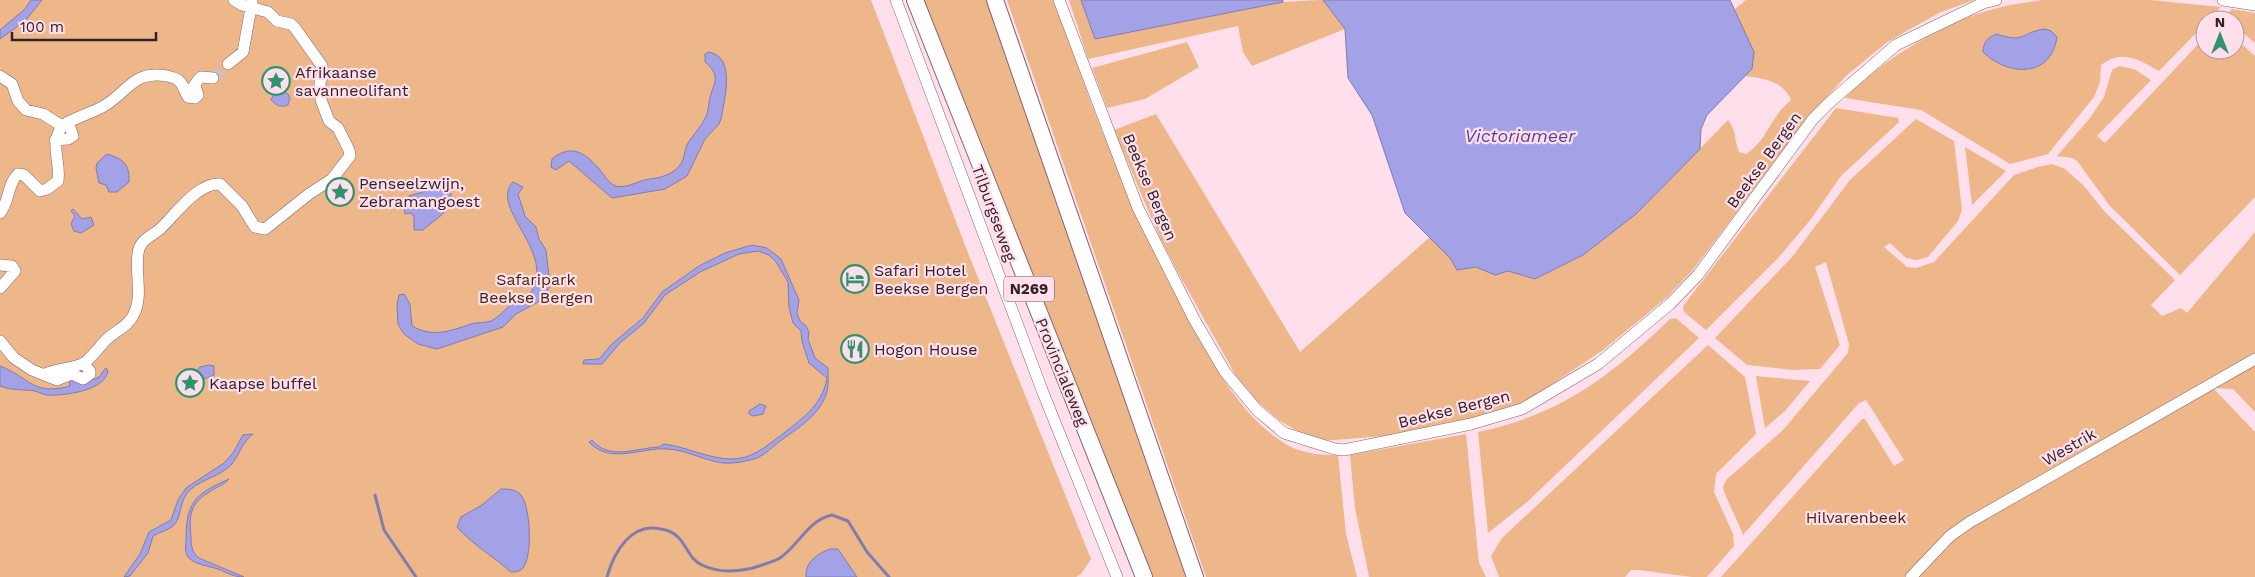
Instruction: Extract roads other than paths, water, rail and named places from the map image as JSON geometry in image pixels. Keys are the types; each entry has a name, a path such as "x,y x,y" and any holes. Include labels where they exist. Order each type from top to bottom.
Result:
{"highway":[{"name":"Provincialeweg","path":"915,0 1144,577"},
{"path":"995,0 1195,577"}],"street":[{"path":"0,341 22,365 45,374 66,367 84,364 110,337 127,324 134,315 138,304 138,253 142,242 160,230 171,216 206,186 220,184 242,206 255,227 260,229 269,227 324,184 341,168 350,156 338,128 329,121 326,115 320,94 320,82 323,74 322,66 299,33 291,24 277,21 268,12 252,4 235,2 234,0"},
{"name":"Tilburgseweg","path":"896,0 1042,390 1117,577"},
{"name":"Beekse Bergen","path":"1059,0 1138,208 1194,319 1225,372 1257,410 1284,433 1344,450 1471,424 1522,409 1598,364 1664,310 1698,274 1814,119 1866,70 1904,40 1982,3 1996,0"},
{"path":"2223,0 2255,5"},
{"path":"228,64 243,52 252,4"},
{"path":"0,213 5,206 14,178 18,174 24,175 40,191 47,189 58,181 60,171 55,153 55,140 65,124 104,106 116,98 133,80 155,74 174,77 190,87 201,77 213,78"},
{"path":"0,76 12,84 18,102 26,110 43,114 65,124"},
{"path":"0,265 12,266 15,271 0,288"},
{"name":"Westrik","path":"1911,577 1950,536 1970,522 2255,359"}],"water":[{"path":"31,0 42,0 25,21 0,39 0,30 24,10"},
{"path":"1081,0 1283,0 1283,2 1095,39"},
{"name":"Victoriameer","path":"1323,0 1730,0 1754,52 1752,69 1707,115 1701,129 1700,149 1636,214 1583,255 1535,279 1508,271 1495,275 1476,267 1457,270 1450,258 1405,213 1372,115 1348,78 1345,29"},
{"path":"2045,29 2051,31 2057,37 2053,51 2037,67 2015,69 2004,66 1983,52 1987,40 1997,34 2018,38 2037,30"},
{"path":"708,52 717,55 723,61 726,70 726,91 719,124 705,139 687,176 665,189 612,198 569,161 556,170 551,167 552,159 559,154 572,151 578,152 595,164 611,183 620,187 662,177 674,171 682,162 688,143 707,115 715,82 714,73 705,62 705,54"},
{"path":"281,91 288,94 290,98 288,105 278,106 271,100 275,92"},
{"path":"107,154 121,160 127,167 129,182 117,192 109,192 106,185 99,183 97,163"},
{"path":"513,182 523,187 518,194 525,216 536,227 539,239 546,250 550,285 545,295 538,302 516,314 503,327 437,349 418,344 404,334 398,324 397,304 399,295 404,294 410,304 412,326 427,332 442,332 474,323 491,321 512,303 529,295 536,279 536,264 531,248 509,205 508,193"},
{"path":"436,188 446,190 451,194 449,205 442,215 423,230 414,230 414,216 410,213 405,214 404,210 409,196"},
{"path":"73,209 82,219 91,217 94,225 81,233 74,231 71,224 75,216 71,211"},
{"path":"752,245 767,248 781,259 799,300 797,313 800,321 809,332 808,339 815,358 828,368 827,392 818,410 806,422 763,455 740,462 716,462 682,451 668,449 616,454 606,453 597,449 589,442 592,440 606,450 615,452 659,447 664,444 715,457 732,459 746,457 780,436 815,405 827,378 809,363 801,331 793,323 789,307 788,282 776,262 769,255 758,251 739,254 700,272 665,295 644,323 620,343 602,364 583,364 584,360 599,359 613,343 643,318 662,292 699,266 725,253"},
{"path":"0,366 32,384 47,389 70,386 69,381 95,379 106,368 108,371 105,378 92,388 73,393 46,395 35,391 0,386"},
{"path":"214,366 214,375 204,379 198,375 197,371 200,367"},
{"path":"760,404 766,406 763,414 753,416 749,414 749,411"},
{"path":"253,434 246,441 231,465 187,493 173,526 153,536 148,553 130,576 124,577 140,554 149,532 171,520 178,500 186,488 224,463 233,453 243,435"},
{"path":"229,479 202,497 193,508 190,520 192,546 193,551 199,558 244,577 234,576 195,562 187,556 186,552 186,527 195,501 200,495 217,484"},
{"path":"501,489 511,490 520,494 524,500 528,520 529,544 526,564 516,572 511,572 457,527 461,517 482,505"},
{"path":"830,549 838,549 857,577 806,577 806,572 813,559"}],"waterway":[{"path":"375,495 384,530 416,577"},
{"path":"607,577 619,549 625,541 641,530 650,528 670,532 678,537 698,563 713,569 736,571 754,568 780,558 816,522 832,515 848,521 867,552 889,577"}],"tunnel":[{"path":"213,78 228,64"}],"place":[{"name":"Afrikaanse savanneolifant","path":"276,81"},
{"name":"Penseelzwijn, Zebramangoest","path":"340,192"},
{"name":"Safari Hotel Beekse Bergen","path":"855,279"},
{"name":"Hogon House","path":"855,349"},
{"name":"Kaapse buffel","path":"190,383"}],"park label":[{"name":"Safaripark Beekse Bergen","path":"536,288"},
{"name":"Hilvarenbeek","path":"1856,517"}]}
